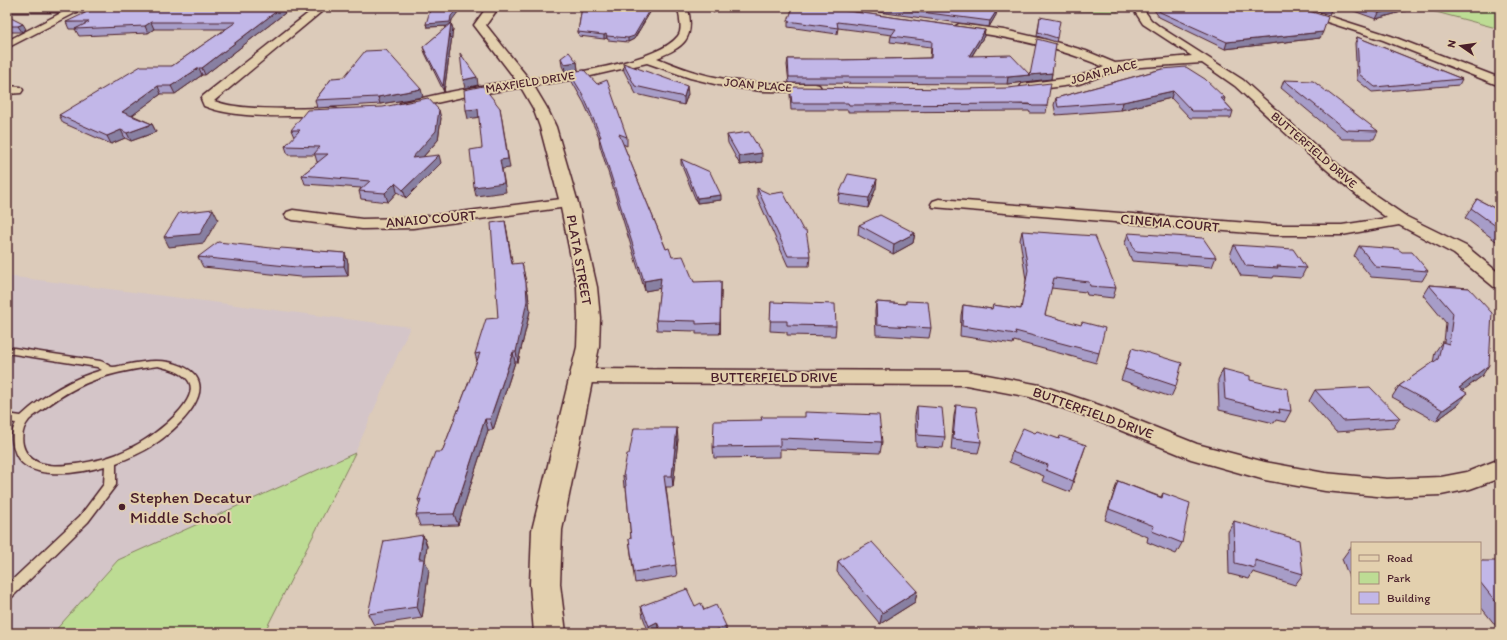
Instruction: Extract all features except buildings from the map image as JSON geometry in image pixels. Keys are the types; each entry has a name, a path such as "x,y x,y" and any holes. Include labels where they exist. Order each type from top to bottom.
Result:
{"street":[{"path":"252,8 322,7"},
{"path":"322,7 208,99 208,103 222,108 246,110 346,111"},
{"name":"PLATA STREET","path":"493,7 480,25 525,83 540,108 548,127 569,203 587,287 589,318 588,347 547,530 545,584 550,633"},
{"name":"MAXFIELD DRIVE","path":"392,108 468,92 606,70 648,59 674,46 682,38 686,29 683,9 681,7"},
{"name":"BUTTERFIELD DRIVE","path":"1137,7 1147,22 1156,29 1204,59 1239,84 1344,178 1401,220 1460,250 1500,283"},
{"path":"1290,7 1387,38 1500,82"},
{"path":"7,45 79,8"},
{"path":"7,9 130,9"},
{"path":"952,26 1014,35 1054,45 1077,52 1114,67"},
{"name":"JOAN PLACE","path":"648,59 711,81 744,86 825,88"},
{"name":"JOAN PLACE","path":"1016,87 1044,86 1079,80 1114,67 1143,62 1204,59"},
{"name":"ANAIO COURT","path":"293,215 362,224 413,223 569,203"},
{"name":"CINEMA COURT","path":"939,204 1274,230 1342,230 1401,220"},
{"name":"BUTTERFIELD DRIVE","path":"581,376 966,378 1033,390 1091,410 1191,451 1265,471 1325,482 1387,488 1441,486 1470,480 1500,468"}],"lane":[{"path":"7,350 100,364 108,370"},
{"path":"158,363 181,368 189,374 194,381 195,390 193,400 177,422 164,433 148,444 111,460 86,467 60,469 40,467 29,462 21,455 16,434 24,420 59,393 74,384 108,370 158,363"},
{"path":"7,418 24,420"},
{"path":"7,593 84,519 110,486 111,460"}],"shaded area":[{"name":"Stephen Decatur Middle School","path":"7,276 410,327 355,453 118,560 53,633 7,633"}],"green space":[{"path":"1024,7 1115,7 1118,12 1050,10"},
{"path":"1417,7 1500,7 1500,29"},
{"path":"355,453 264,633 53,633 118,560"}],"place":[{"name":"Stephen Decatur Middle School","path":"122,507"}]}
